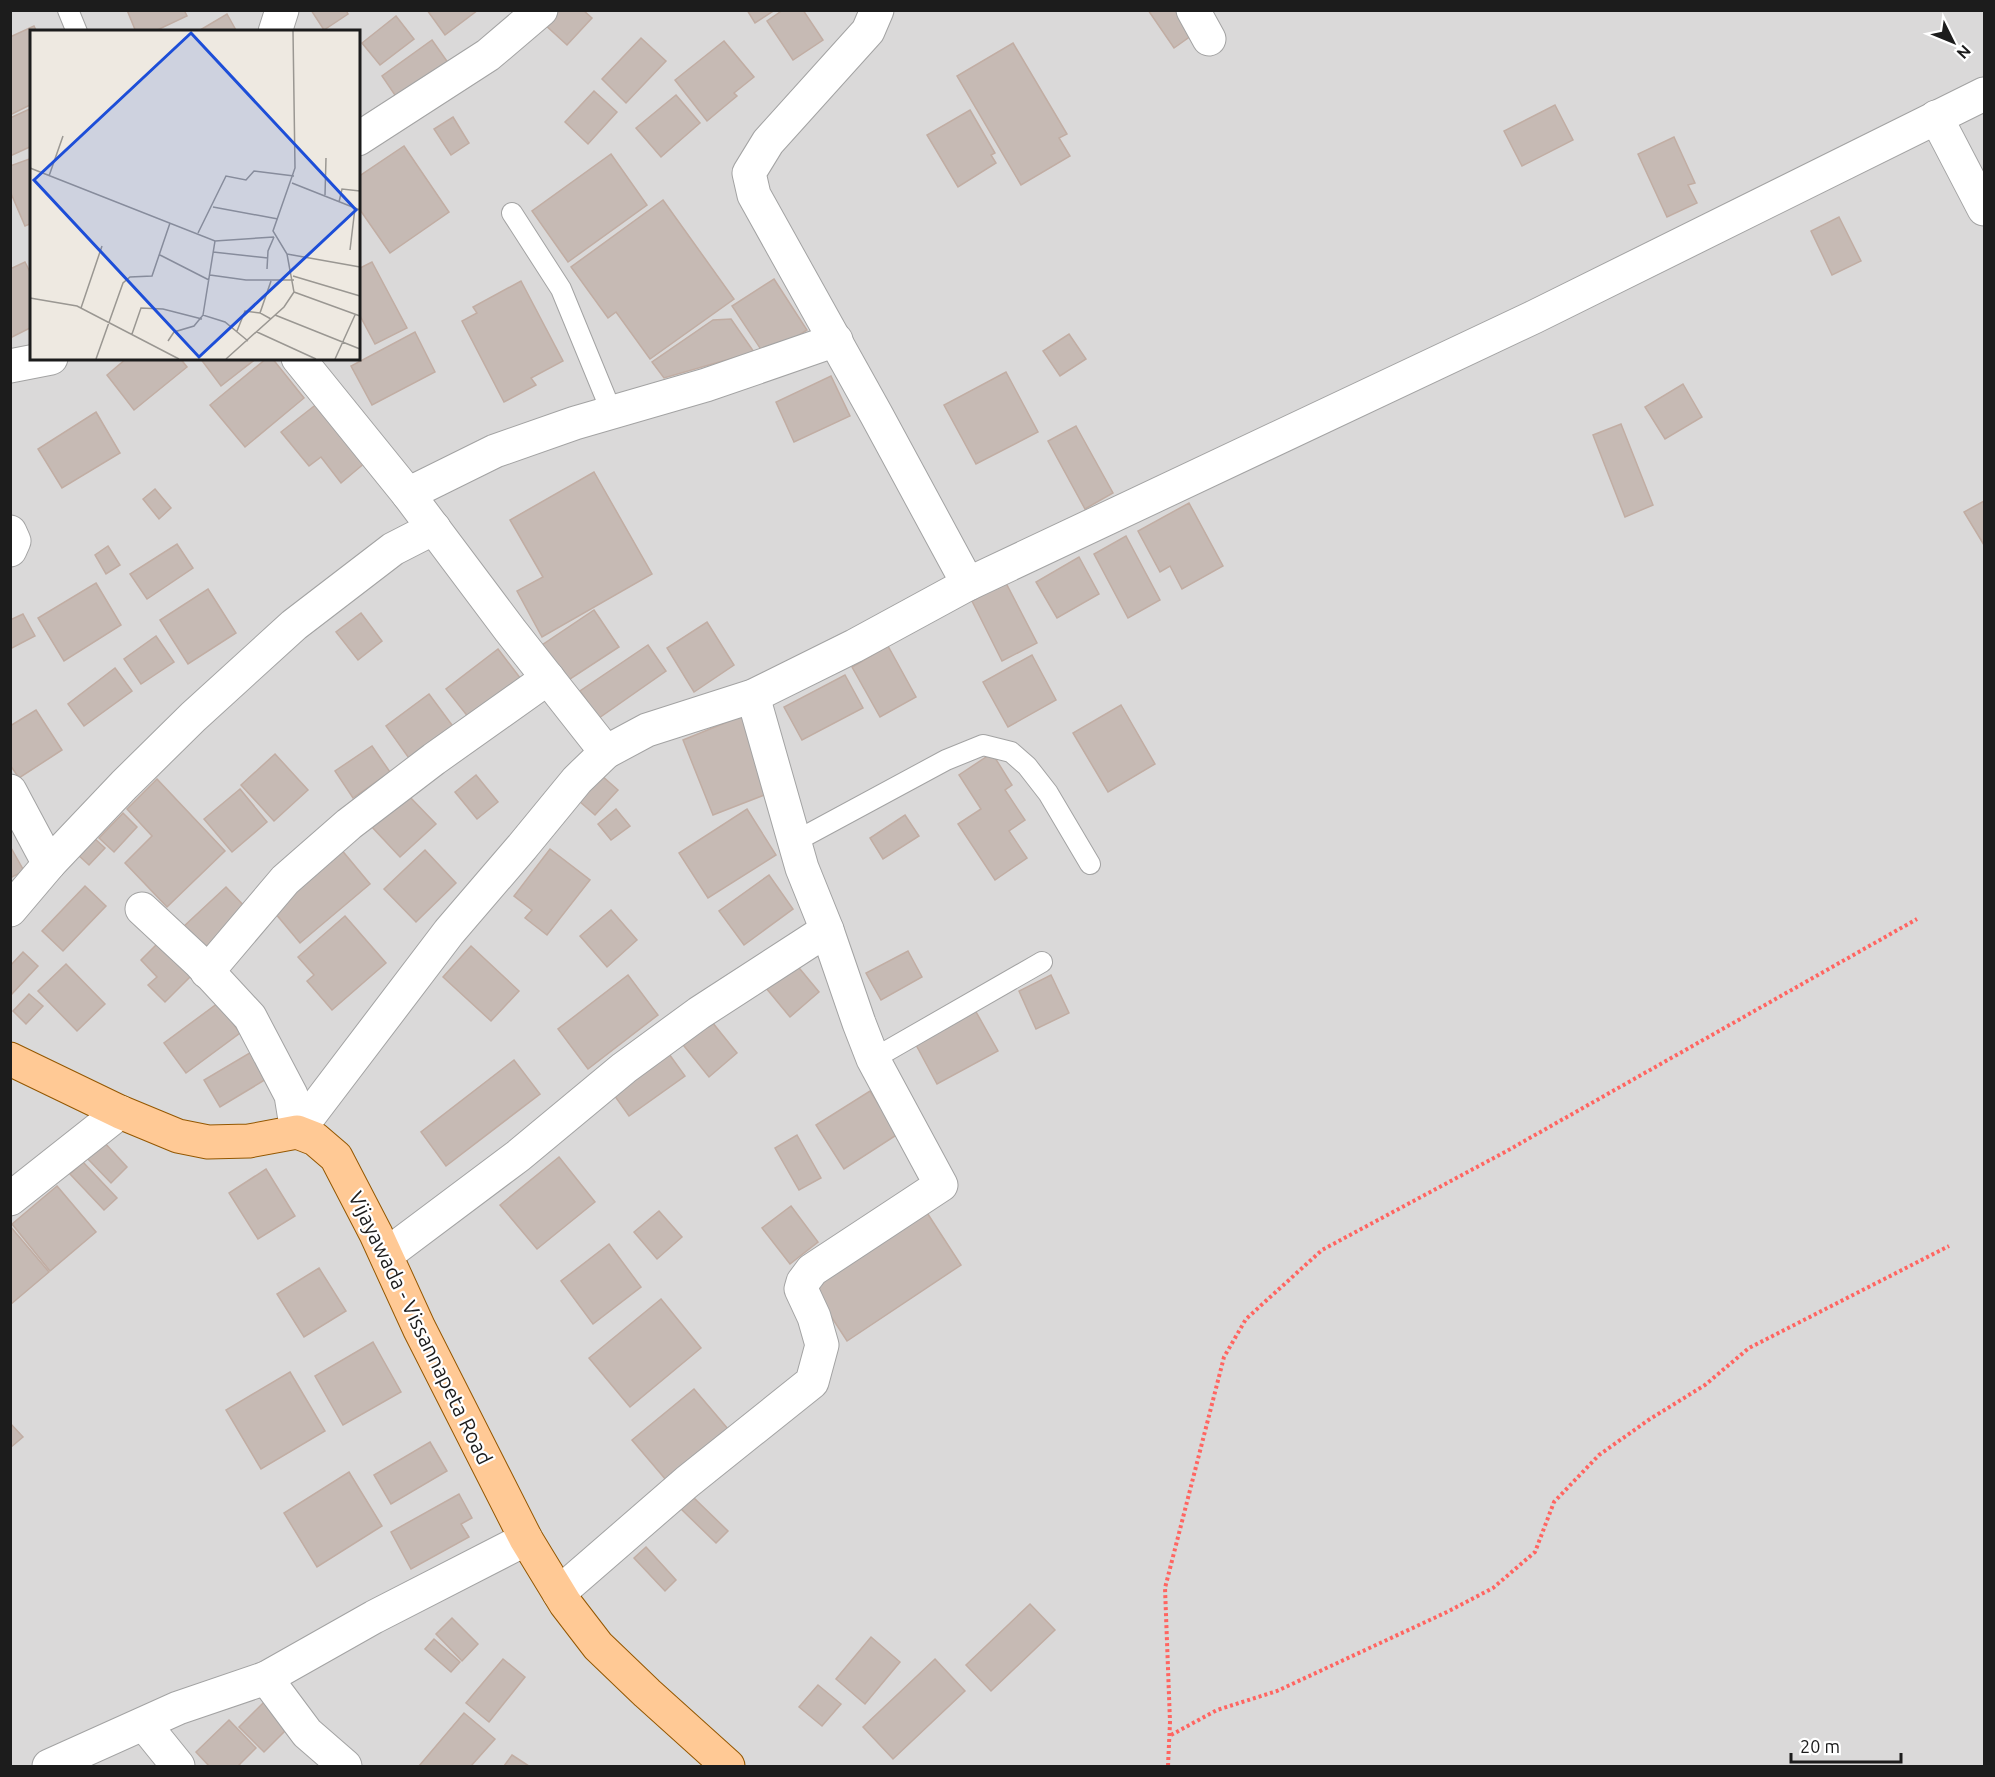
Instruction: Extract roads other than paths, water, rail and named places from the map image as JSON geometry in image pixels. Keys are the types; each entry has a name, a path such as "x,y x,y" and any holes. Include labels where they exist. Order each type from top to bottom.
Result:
{"main road":[{"path":"10,1059 120,1112 178,1136 208,1142 249,1141 297,1132"},
{"name":"Vijayawada - Vissannapeta Road","path":"297,1132 315,1138 336,1157 386,1255 419,1328 526,1539 559,1593 598,1647 728,1767"}],"street":[{"path":"362,129 488,55 541,10"},
{"path":"877,10 868,31 768,142 749,173 754,195 836,340 968,584"},
{"path":"1193,10 1209,39"},
{"path":"297,1132 448,932 577,780 606,752 647,730 753,696 854,646 968,584 1533,317 1984,94"},
{"path":"1936,117 1984,209"},
{"path":"408,494 495,452 574,423 706,385 836,340"},
{"path":"10,366 41,360"},
{"path":"300,360 408,494 606,752"},
{"path":"10,910 49,864 124,785 193,717 294,625 393,549 434,528"},
{"path":"10,532 14,541 10,550"},
{"path":"207,972 285,880 349,824 434,759 548,678"},
{"path":"559,1593 687,1482 812,1382 822,1345 814,1317 802,1295 803,1282 812,1270 941,1185 873,1059 827,930 802,868 753,696"},
{"path":"10,791 49,864"},
{"path":"142,909 250,1017 291,1095 297,1132"},
{"path":"386,1255 518,1156 624,1068 699,1013 827,930"},
{"path":"10,1200 120,1112"},
{"path":"49,1767 178,1708 266,1678 374,1617 526,1539"},
{"path":"266,1678 307,1733 345,1767"},
{"path":"144,1724 178,1767"}],"lane":[{"path":"68,10 75,30"},
{"path":"512,213 561,289 612,413"},
{"path":"794,842 946,760 983,745 1011,752 1027,766 1048,793 1089,864"},
{"path":"873,1059 1042,962"}]}
